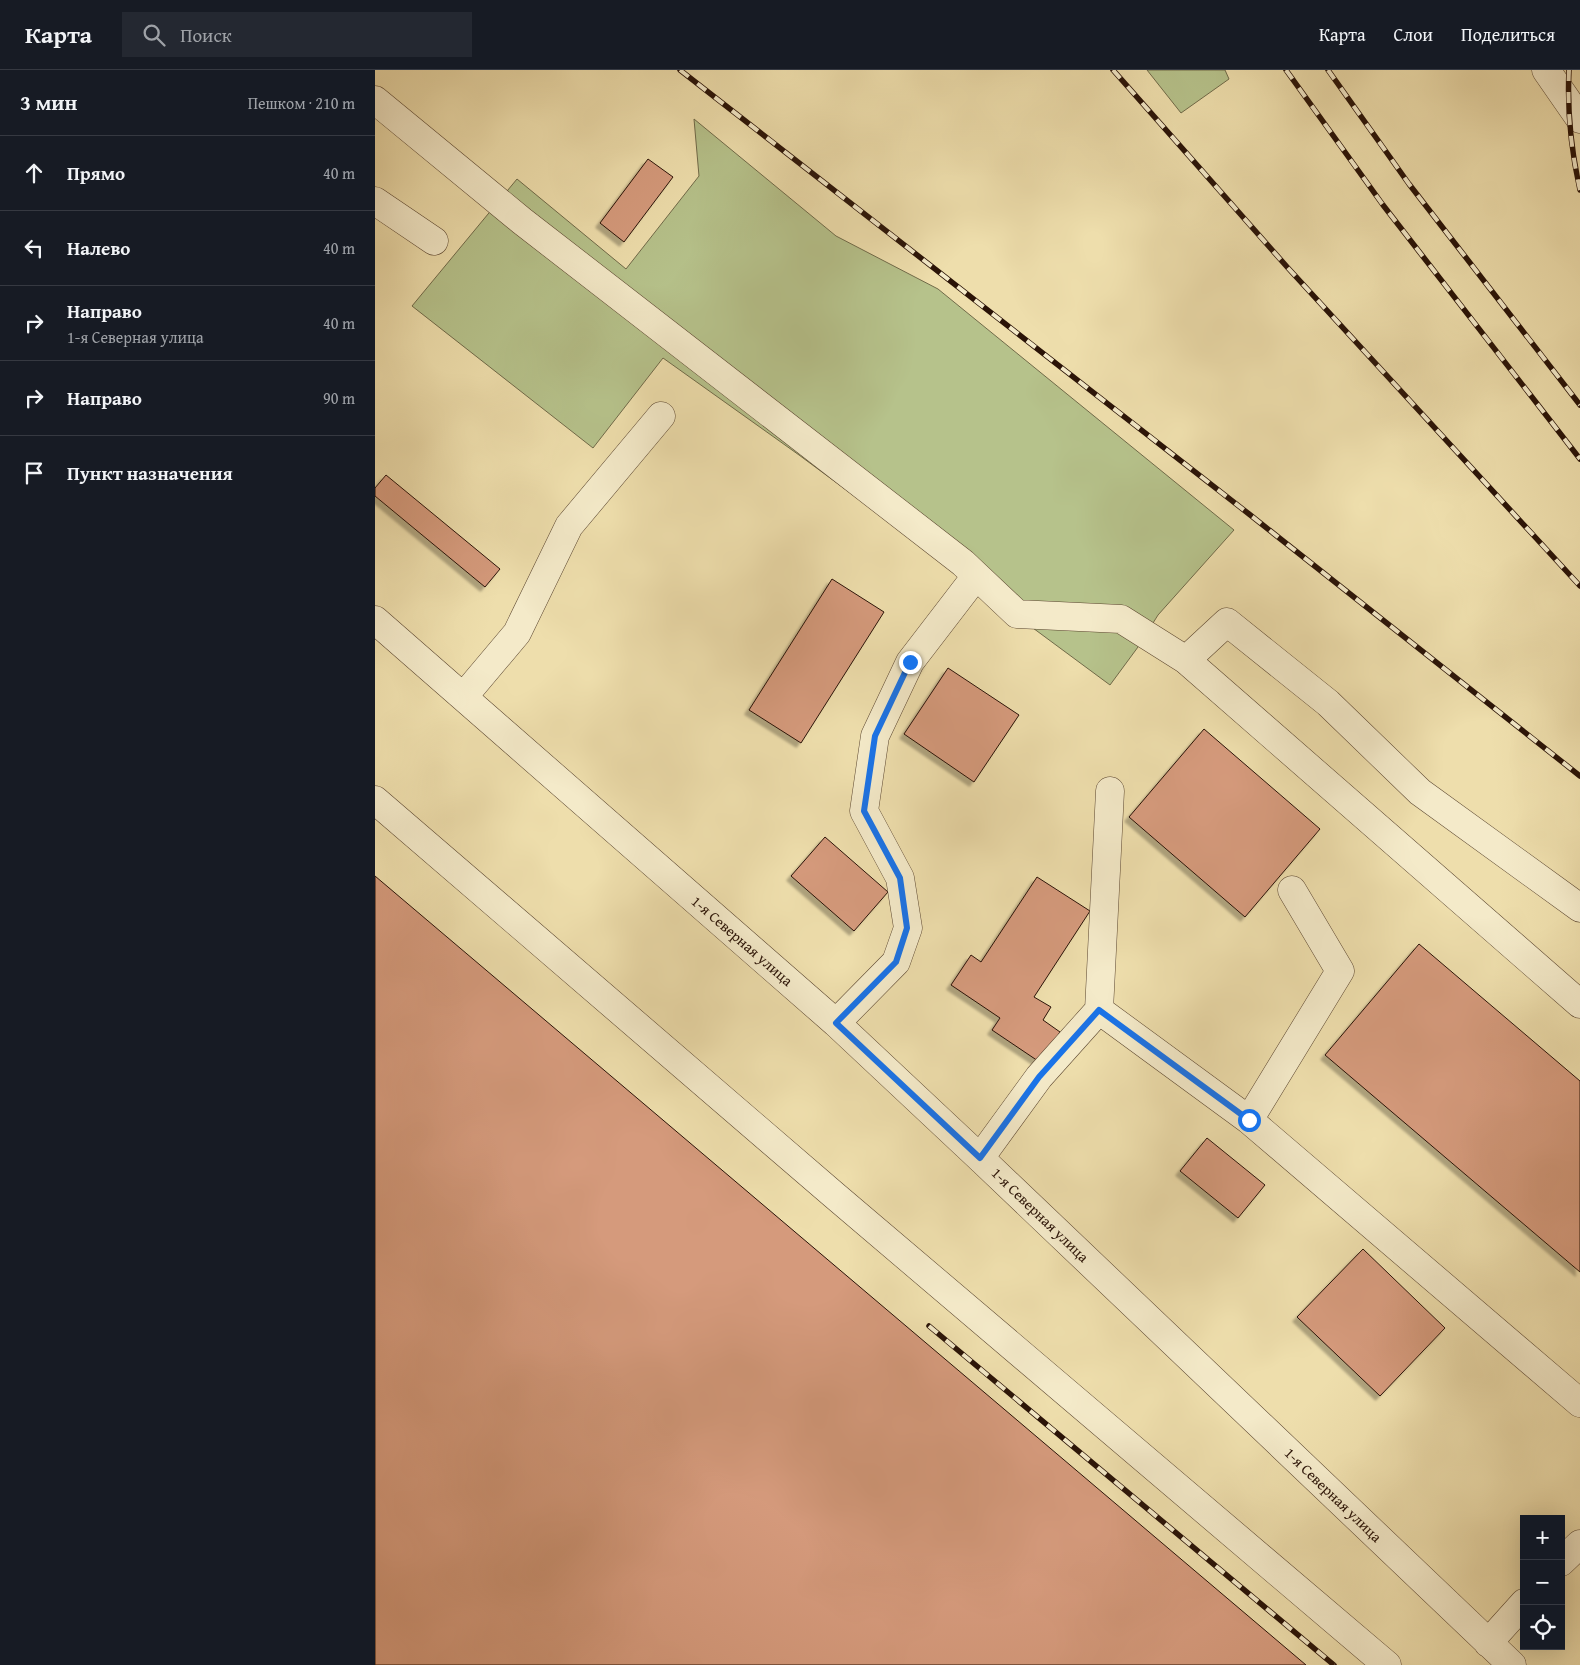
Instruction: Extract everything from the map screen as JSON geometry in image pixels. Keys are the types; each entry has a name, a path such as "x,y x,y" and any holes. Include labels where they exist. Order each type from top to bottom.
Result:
{"street":[{"path":"1546,70 1580,119"},
{"path":"375,100 522,221 963,563 1017,614 1121,619 1186,660 1580,1004"},
{"path":"375,201 434,241"},
{"path":"463,696 517,632 569,526 661,416"},
{"path":"836,1023 896,962 907,928 900,878 864,811 875,736 910,662 976,576"},
{"name":"1-я Северная улица","path":"375,620 836,1023 1512,1665"},
{"path":"1186,660 1227,622 1328,703 1420,792 1580,908"},
{"path":"980,1158 1039,1077 1099,1010 1110,791"},
{"path":"375,800 833,1195 1387,1665"},
{"path":"1249,1120 1340,971 1292,890"},
{"path":"1099,1010 1249,1120 1580,1403"},
{"path":"1563,1560 1580,1544"},
{"path":"1488,1643 1522,1605"}],"green space":[{"path":"1147,70 1225,70 1229,79 1181,113"},
{"path":"694,119 836,236 938,289 1234,530 1158,615 1138,647 1110,685 799,455 663,358 593,448 412,306 517,179 626,269 699,176"}],"building":[{"path":"648,159 673,177 624,242 600,223"},
{"path":"386,475 500,569 485,587 375,496 375,488"},
{"path":"832,579 884,612 801,743 749,710"},
{"path":"948,668 1019,715 974,782 904,734"},
{"path":"1204,729 1320,829 1245,917 1129,817"},
{"path":"825,837 888,892 854,931 791,876"},
{"path":"375,876 1306,1665 375,1665"},
{"path":"1037,877 1090,911 1034,997 1051,1007 1043,1020 1060,1032 1041,1063 992,1030 1000,1018 951,985 971,955 981,962"},
{"path":"1419,944 1580,1081 1580,1272 1325,1055"},
{"path":"1207,1138 1265,1185 1238,1218 1180,1171"},
{"path":"1363,1249 1445,1328 1380,1396 1297,1317"}],"railway":[{"path":"680,70 1249,514 1580,776"},
{"path":"1113,70 1288,268 1580,586"},
{"path":"1286,70 1383,205 1580,459"},
{"path":"1328,70 1409,184 1580,405"},
{"path":"1569,70 1570,130 1580,190"},
{"path":"929,1326 1334,1665"}],"route":[{"path":"910,662 875,736 864,811 900,878 907,928 896,962 862,994 836,1023 980,1158 1039,1077 1099,1010 1249,1120"}]}
